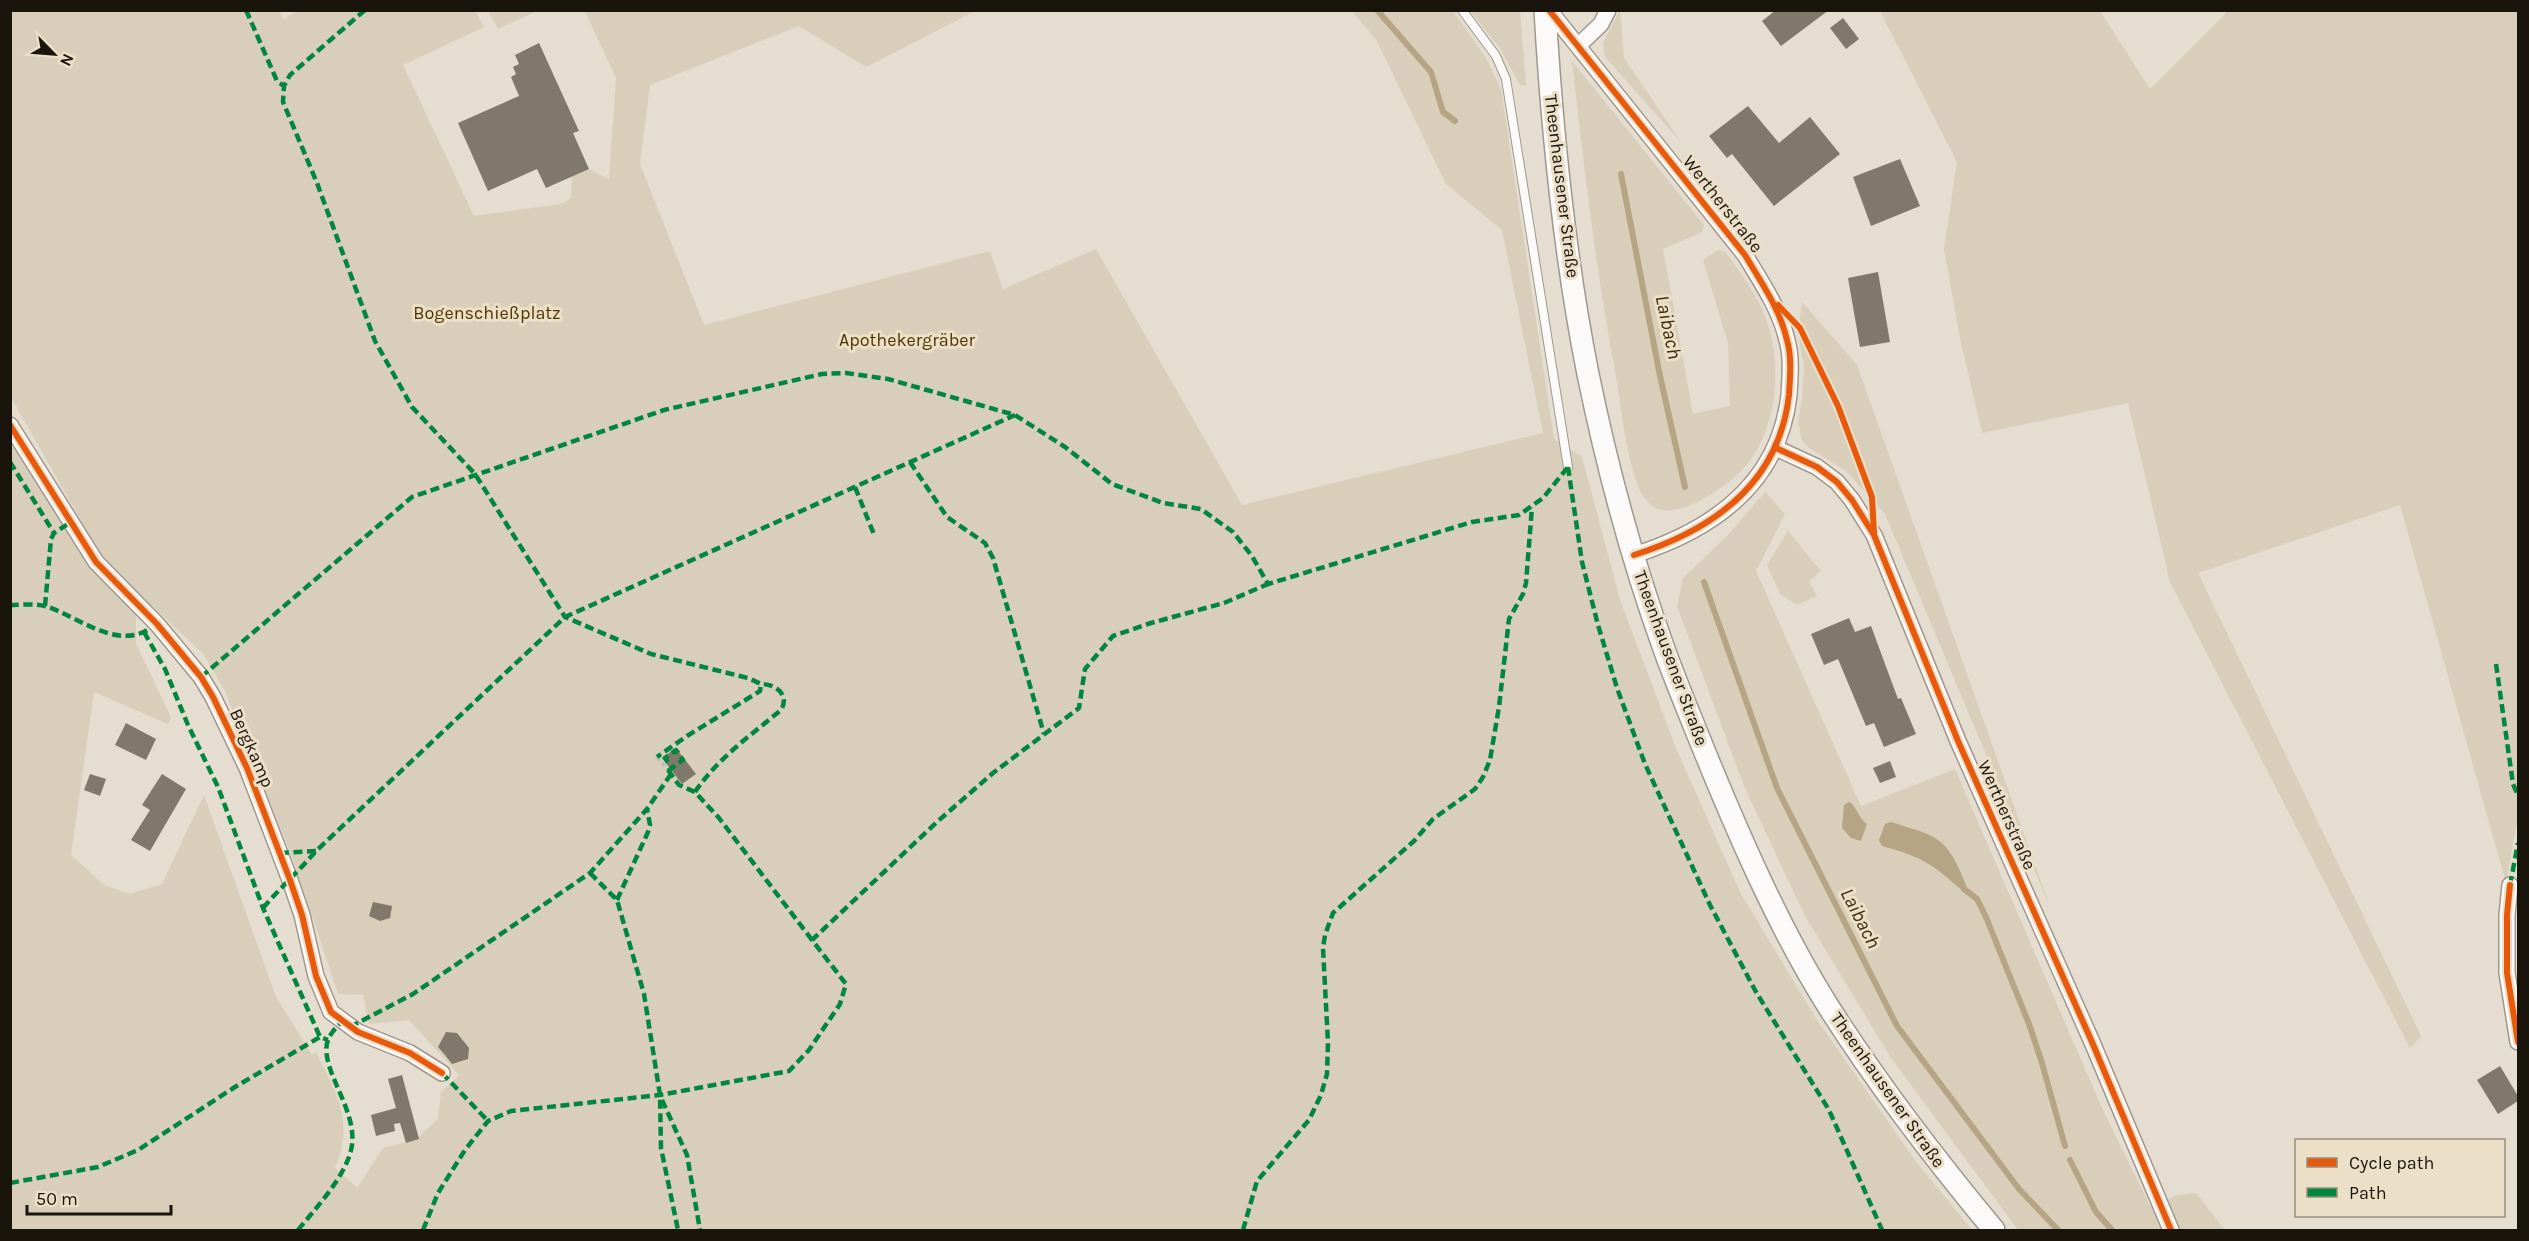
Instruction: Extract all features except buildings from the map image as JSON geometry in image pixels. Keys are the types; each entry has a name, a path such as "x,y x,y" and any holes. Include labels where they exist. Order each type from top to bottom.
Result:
{"main road":[{"name":"Theenhausener Straße","path":"1545,10 1550,95 1560,192 1588,373 1634,555 1673,672 1725,802 1774,907 1827,1005 1924,1145 1994,1230"}],"street":[{"name":"Wertherstraße","path":"1549,10 1745,255 1771,299 1788,341 1790,378 1786,418 1776,448 1740,498 1717,516 1660,547 1634,555"},
{"path":"1579,45 1601,24 1608,10"},
{"name":"Bergkamp","path":"10,425 96,562 157,624 201,677 213,697 247,768 286,871 302,915 316,976 331,1012 358,1032 410,1053 442,1073"},
{"name":"Wertherstraße","path":"1776,448 1817,467 1837,482 1874,534 1958,741 2092,1042 2171,1230"},
{"path":"2510,885 2506,915 2506,973 2518,1042"}],"lane":[{"path":"1462,10 1496,56 1506,79 1568,467"}],"path":[{"path":"657,757 667,769"}],"green space":[{"path":"279,10 283,19 300,10 475,11 484,27 403,65 474,216 561,204 571,198 572,176 589,169 609,179 616,78 585,11 975,11 866,67 799,26 650,85 640,164 704,325 990,251 1003,289 1096,249 1242,505 1543,433 1502,230 1446,184 1377,41 1352,11 1453,11 1486,58 1501,89 1554,439 1582,457 1620,600 1676,748 1740,892 1817,1020 1917,1163 1972,1230 11,1230 10,443 92,567 136,614 136,644 171,717 168,724 94,692 71,855 104,885 130,894 162,884 204,795 276,997 312,1055 316,1052 336,1095 343,1122 343,1136 335,1168 357,1188 383,1148 415,1140 438,1119 441,1092 459,1075 409,1020 369,1024 363,995 338,994 294,862 224,689 204,655 102,558 11,397 11,11"},
{"path":"1620,10 1624,58 1680,141 1605,57 1603,43"},
{"path":"488,11 537,11 498,29"},
{"path":"1470,11 1520,11 1526,85 1520,85 1500,48"},
{"path":"1880,11 2100,11 2150,89 2228,11 2518,11 2518,816 2506,883 2400,505 2198,573 2421,1036 2410,1048 2170,582 2128,403 1982,433 1960,338 1944,249 1957,162"},
{"path":"1572,61 1704,225 1702,232 1663,249 1693,414 1730,406 1728,343 1703,260 1718,250 1725,252 1754,294 1770,330 1774,353 1773,401 1768,424 1759,446 1746,465 1730,481 1695,503 1675,510 1656,508 1647,501 1638,487 1630,457 1596,259"},
{"path":"1802,302 1857,365 2050,907 1885,514 1846,471 1809,448 1802,441 1798,422 1804,368 1798,332"},
{"path":"1765,492 1785,514 1756,571 1861,806 1955,769 2102,1108 2150,1206 2178,1195 2196,1193 2225,1230 2018,1230 1891,1058 1805,916 1744,786 1677,606 1683,578 1727,536"},
{"path":"1788,531 1821,571 1809,581 1817,596 1797,605 1780,594 1767,565"}],"shaded area":[{"path":"1849,802 1867,824 1861,841 1851,838 1842,828 1844,805"},
{"path":"1891,822 1924,833 1941,842 1954,858 1968,893 1918,858 1882,846 1879,840 1885,824"}],"waterway":[{"name":"Laibach","path":"1377,10 1431,72 1443,112 1455,121"},
{"name":"Laibach","path":"1621,174 1660,376 1685,487"},
{"name":"Laibach","path":"1704,582 1777,788 1897,1026 2019,1189 2058,1230"},
{"path":"1964,889 1977,899 1986,917 2029,1024 2065,1146"},
{"path":"2070,1160 2096,1212 2112,1230"}],"marked path":[{"path":"246,10 277,81 284,86"},
{"path":"365,10 290,75 284,86 283,102 317,183 375,341 412,407 475,474 565,617 651,654 748,678 761,684 760,691 657,757"},
{"path":"201,677 412,497 664,410 822,374 846,373 888,379 1015,415 1065,447 1112,484 1163,503 1201,509 1233,532 1252,556 1268,584 1472,522 1519,515 1543,498 1568,467"},
{"path":"263,908 316,851 565,617 1015,415"},
{"path":"10,462 54,533"},
{"path":"910,462 947,517 985,543 993,558 1044,734"},
{"path":"1568,467 1582,562 1598,625 1617,688 1645,764 1710,905 1756,992 1829,1110 1882,1230"},
{"path":"855,487 875,537"},
{"path":"1243,1230 1257,1181 1309,1120 1321,1095 1327,1074 1328,1043 1323,948 1333,913 1414,841 1433,819 1475,789 1490,760 1499,707 1509,619 1523,594 1526,583 1532,507"},
{"path":"45,606 51,539 54,533 71,522"},
{"path":"423,1230 438,1193 465,1150 488,1121 511,1111 660,1095 789,1071 809,1050 840,1004 846,984 812,940 938,821 993,773 1079,708 1085,669 1113,636 1224,603 1268,584"},
{"path":"10,605 44,606 111,634 124,636 149,629"},
{"path":"144,632 165,669 188,725 218,787 263,908 320,1037 328,1040"},
{"path":"2496,664 2513,784 2518,795"},
{"path":"695,792 724,758 781,710 784,700 780,691 772,686 761,684"},
{"path":"668,771 683,760 676,750 665,758 672,768"},
{"path":"668,770 679,785 695,792 719,818 812,940"},
{"path":"350,1027 413,994 590,873 647,809 671,774"},
{"path":"617,900 648,832 650,825 647,809"},
{"path":"2510,885 2518,843"},
{"path":"280,853 316,851"},
{"path":"590,873 617,900 644,994 660,1095 661,1148 678,1230"},
{"path":"298,1230 338,1179 352,1145 349,1117 328,1063 326,1051 329,1037 342,1021"},
{"path":"10,1183 98,1167 138,1150 235,1087 320,1037"},
{"path":"442,1073 488,1121"},
{"path":"662,1100 687,1155 700,1230"}],"cycle path":[{"path":"1549,10 1745,255 1775,307 1789,347 1789,395 1783,426 1772,454 1756,478 1737,499 1715,517 1663,545 1634,555"},
{"path":"1778,305 1800,328 1838,406 1872,497 1874,533"},
{"path":"10,425 96,562 157,624 201,677 213,697 247,768 290,880 302,915 316,976 331,1012 358,1032 410,1053 442,1073"},
{"path":"1776,448 1817,467 1837,482 1852,500 1874,535 1958,741 2092,1042 2171,1230"},
{"path":"2510,885 2507,915 2507,973 2518,1042"}],"park label":[{"name":"Bogenschießplatz","path":"487,313"},
{"name":"Apothekergräber","path":"907,340"}]}
